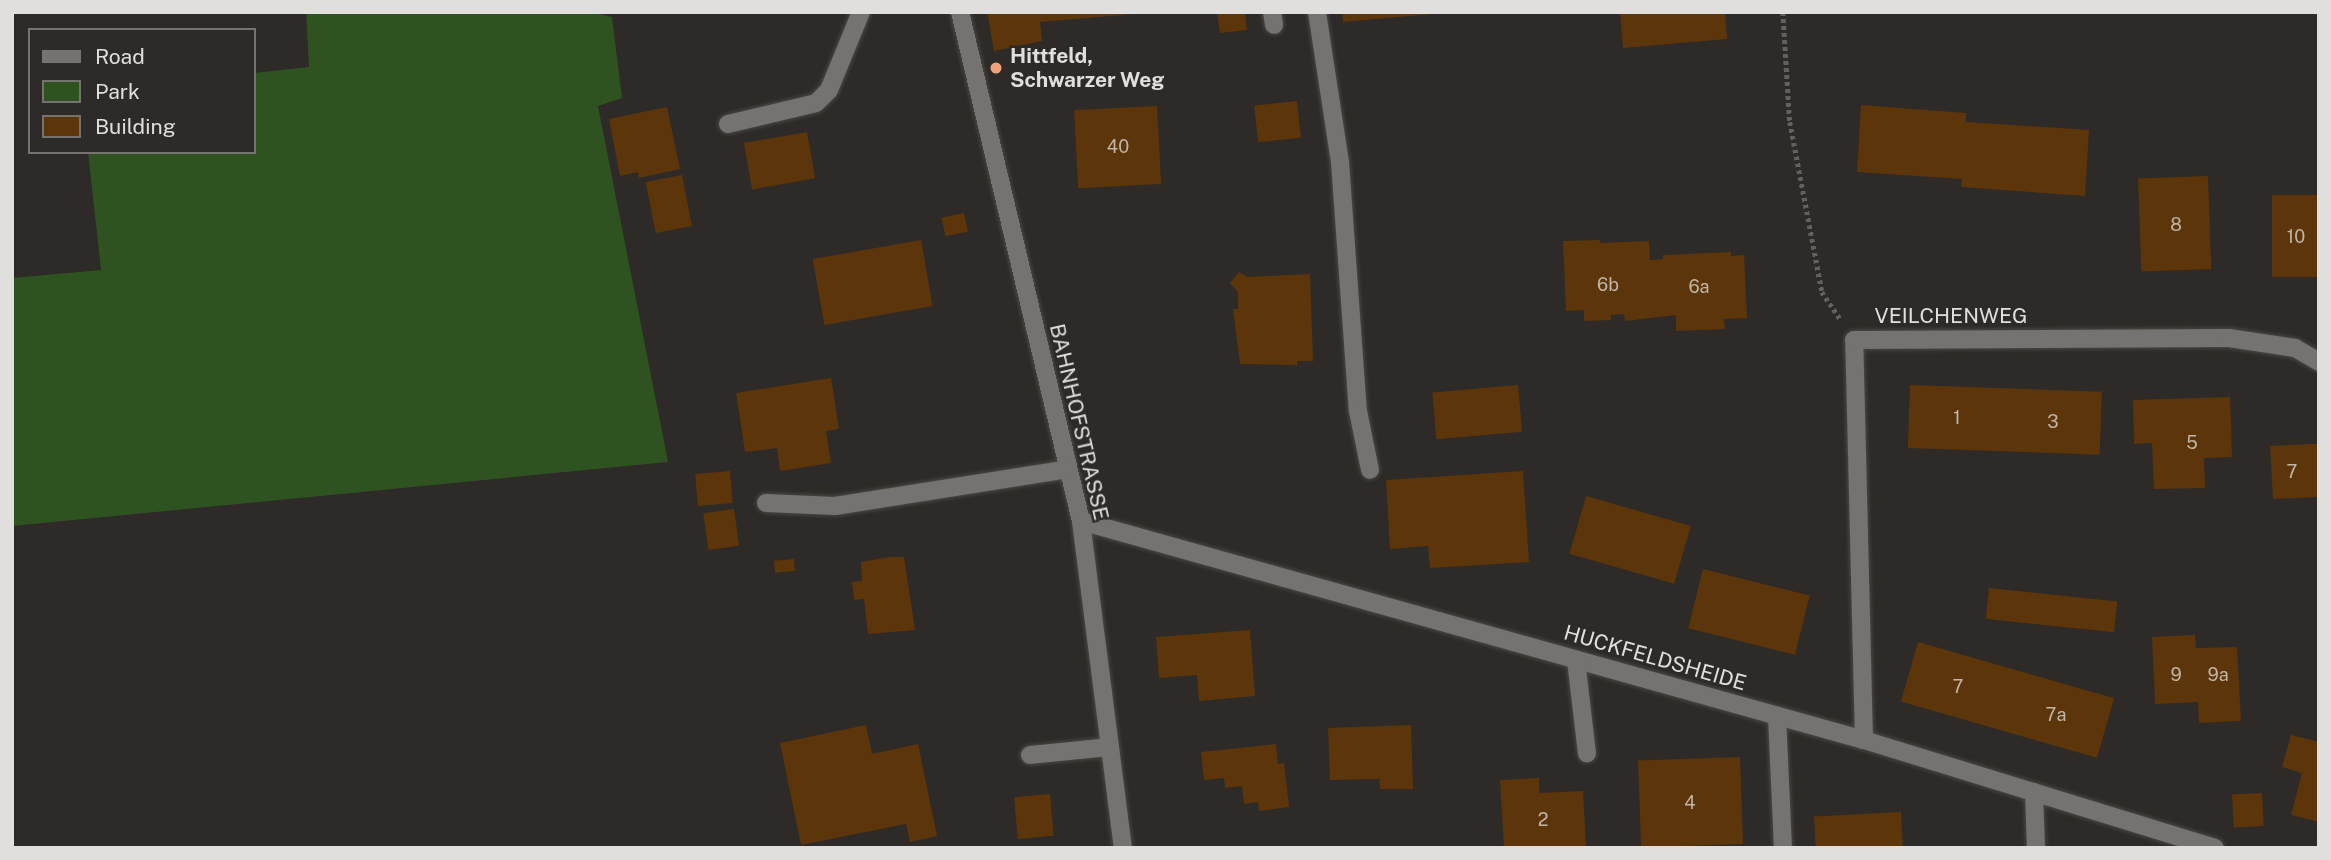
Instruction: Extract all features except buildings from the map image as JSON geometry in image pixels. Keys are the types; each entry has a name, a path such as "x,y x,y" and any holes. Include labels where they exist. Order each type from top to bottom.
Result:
{"street":[{"path":"728,124 816,103 829,90 861,12"},
{"name":"BAHNHOFSTRASSE","path":"960,12 1081,521 1123,848"},
{"path":"1317,12 1340,162 1358,411 1370,470"},
{"name":"VEILCHENWEG","path":"1864,740 1854,340 2230,338 2295,348 2319,362"},
{"path":"766,503 835,506 1068,469"},
{"name":"HUCKFELDSHEIDE","path":"1081,521 1864,740 2215,848"},
{"path":"1576,660 1587,753"},
{"path":"1777,716 1783,848"},
{"path":"1030,755 1110,747"},
{"path":"2034,792 2036,848"}],"path":[{"path":"1783,12 1790,122 1822,292 1854,340"}],"green space":[{"path":"306,12 591,12 612,17 622,98 598,106 668,462 12,526 12,278 101,270 88,154 256,154 256,73 309,67"}],"place":[{"name":"Hittfeld, Schwarzer Weg","path":"996,68"}]}
